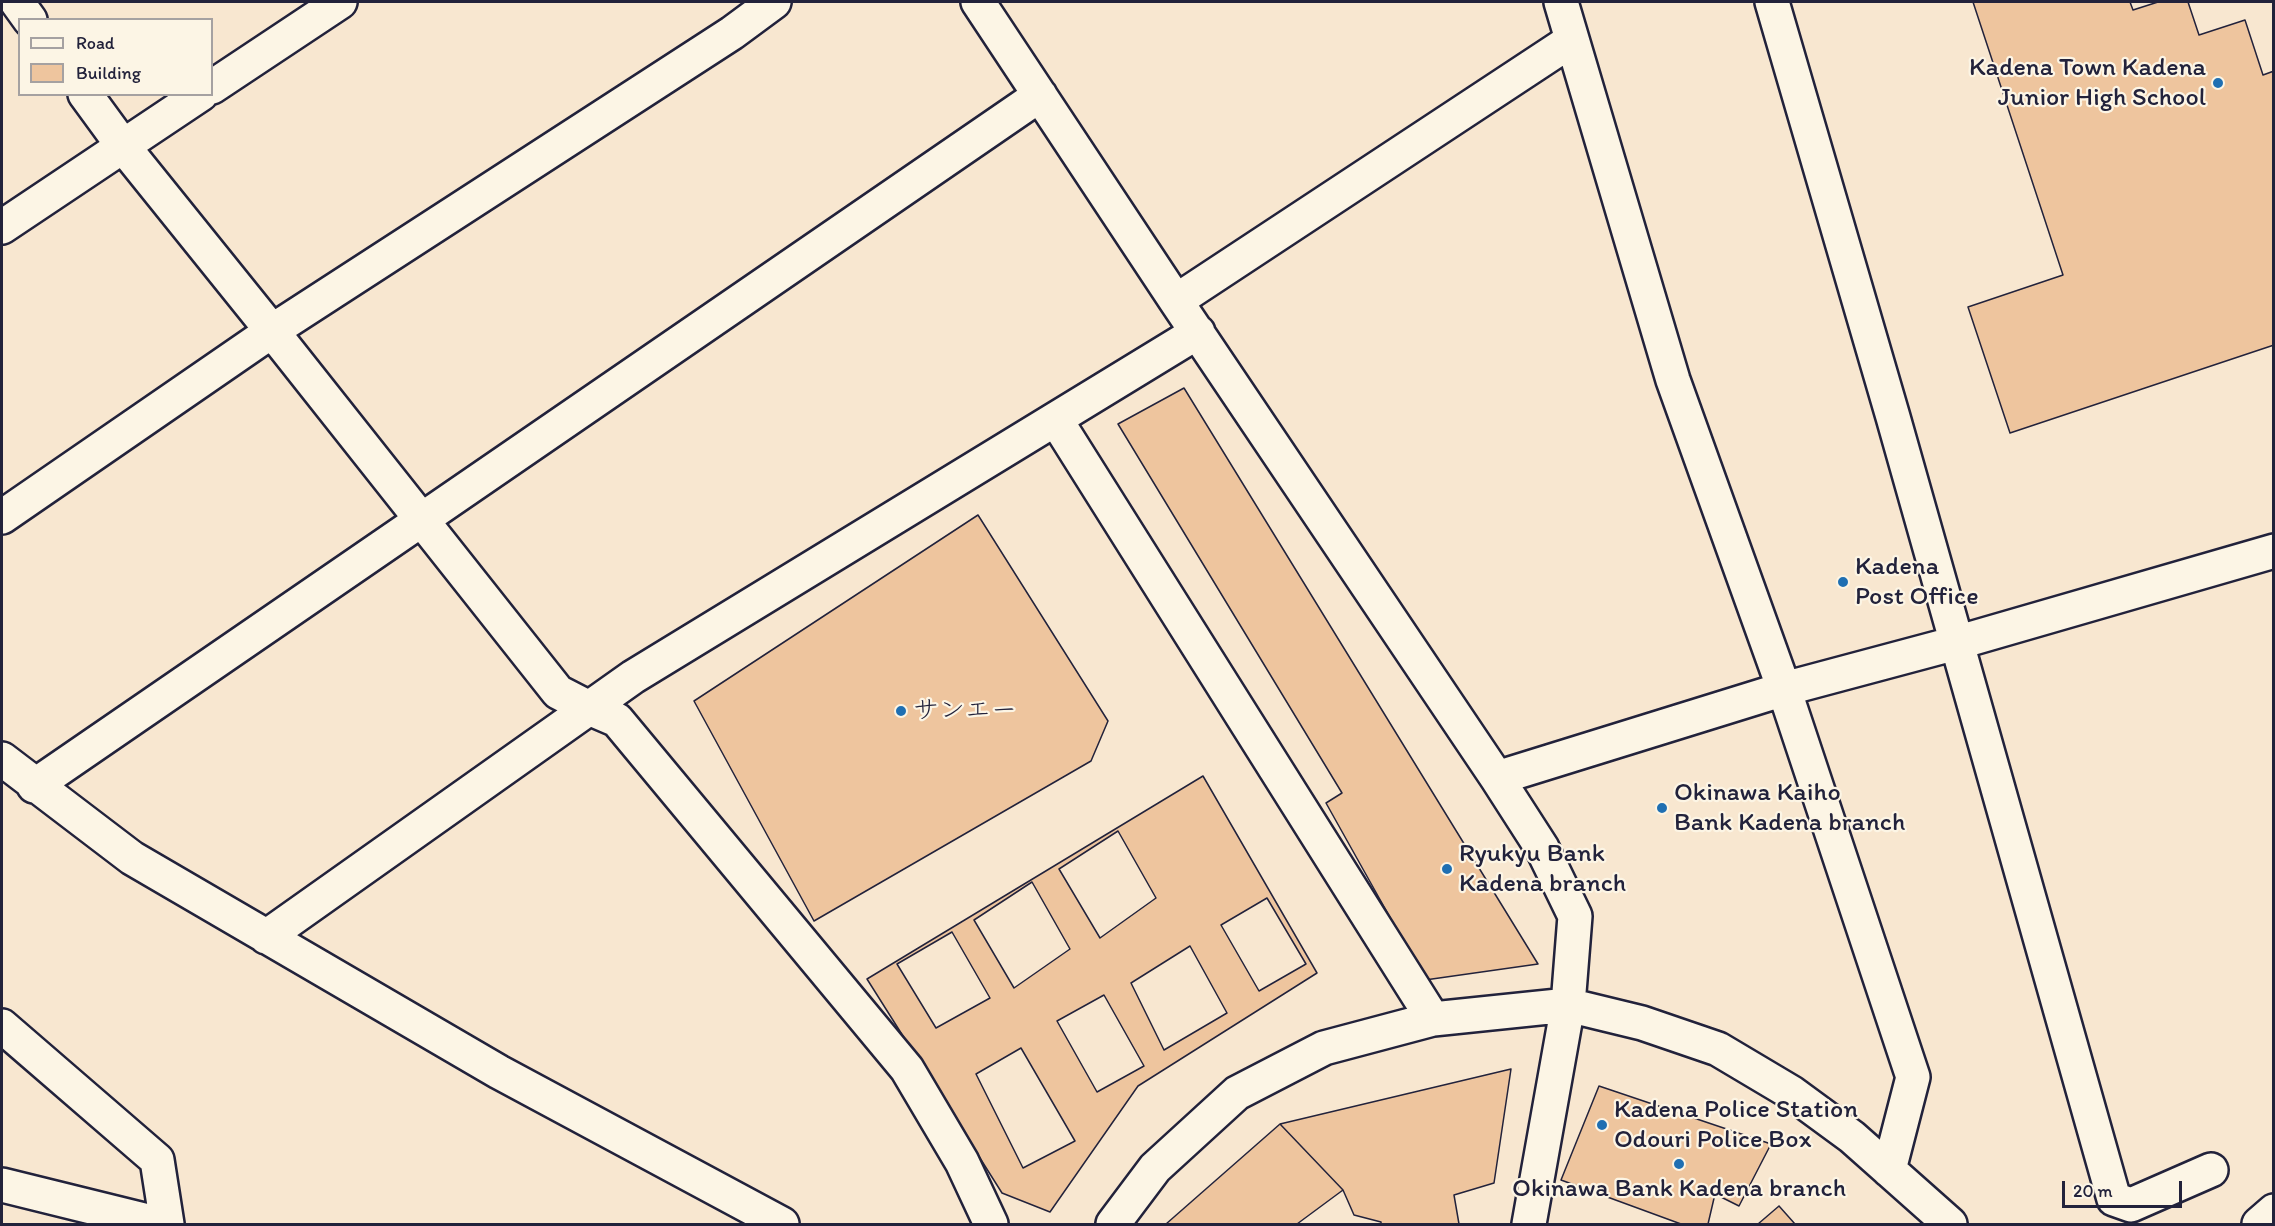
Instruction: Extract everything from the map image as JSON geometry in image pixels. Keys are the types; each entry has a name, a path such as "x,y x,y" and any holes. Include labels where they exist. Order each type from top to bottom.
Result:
{"main road":[{"path":"17,2 29,18"},
{"path":"213,86 340,2"},
{"path":"2,517 272,330 732,33 774,2"},
{"path":"978,2 1497,778 1542,848 1575,916 1568,1005 1529,1224"},
{"path":"1561,2 1673,380 1784,689 1913,1077 1889,1170"},
{"path":"1772,2 1893,417 2114,1199 2131,1205 2211,1170"},
{"path":"1176,301 1572,40"},
{"path":"34,786 1040,95"},
{"path":"86,96 123,146 272,330 558,692 617,720 907,1069 962,1162 992,1224"},
{"path":"2,227 198,96"},
{"path":"266,937 633,677 1198,332"},
{"path":"1056,420 1433,1019"},
{"path":"1497,778 1784,689 1956,643 2274,551"},
{"path":"2,759 34,786 132,858 499,1072 782,1224"},
{"path":"1113,1224 1155,1168 1237,1093 1324,1048 1433,1019 1568,1005 1642,1023 1718,1049 1792,1093 1852,1137 1950,1224"},
{"path":"2,1026 157,1160 167,1224"},
{"path":"2,1185 160,1224"},
{"path":"2259,1224 2274,1211"}],"building":[{"path":"1973,2 2130,2 2133,10 2158,2 2188,2 2199,35 2245,20 2263,75 2274,71 2274,345 2010,433 1968,307 2063,275"},
{"path":"1184,388 1538,964 1425,980 1326,803 1342,793 1118,424"},
{"name":"サンエー","path":"978,515 1108,721 1091,761 814,921 694,701"},
{"path":"1203,776 1317,973 1138,1086 1050,1212 1002,1193 867,979"},
{"path":"1118,831 1156,898 1100,938 1059,869"},
{"path":"1032,882 1070,949 1014,988 974,920"},
{"path":"1267,898 1306,964 1259,991 1221,925"},
{"path":"952,932 990,998 936,1028 897,964"},
{"path":"1190,946 1227,1013 1164,1050 1131,983"},
{"path":"1104,995 1144,1066 1097,1092 1057,1021"},
{"path":"1021,1048 1075,1141 1023,1168 976,1074"},
{"path":"1511,1069 1494,1183 1454,1195 1459,1224 1381,1224 1381,1222 1354,1215 1343,1190 1280,1124"},
{"path":"1599,1086 1771,1144 1739,1206 1715,1194 1708,1224 1681,1224 1561,1180"},
{"path":"1280,1124 1343,1190 1297,1224 1166,1224"},
{"path":"1779,1206 1795,1224 1758,1224"}],"place":[{"name":"Kadena Town Kadena Junior High School","path":"2218,83"},
{"name":"Kadena Post Office","path":"1843,582"},
{"name":"サンエー","path":"901,711"},
{"name":"Okinawa Kaiho Bank Kadena branch","path":"1662,808"},
{"name":"Ryukyu Bank Kadena branch","path":"1447,869"},
{"name":"Kadena Police Station Odouri Police Box","path":"1602,1125"},
{"name":"Okinawa Bank Kadena branch","path":"1679,1164"}]}
